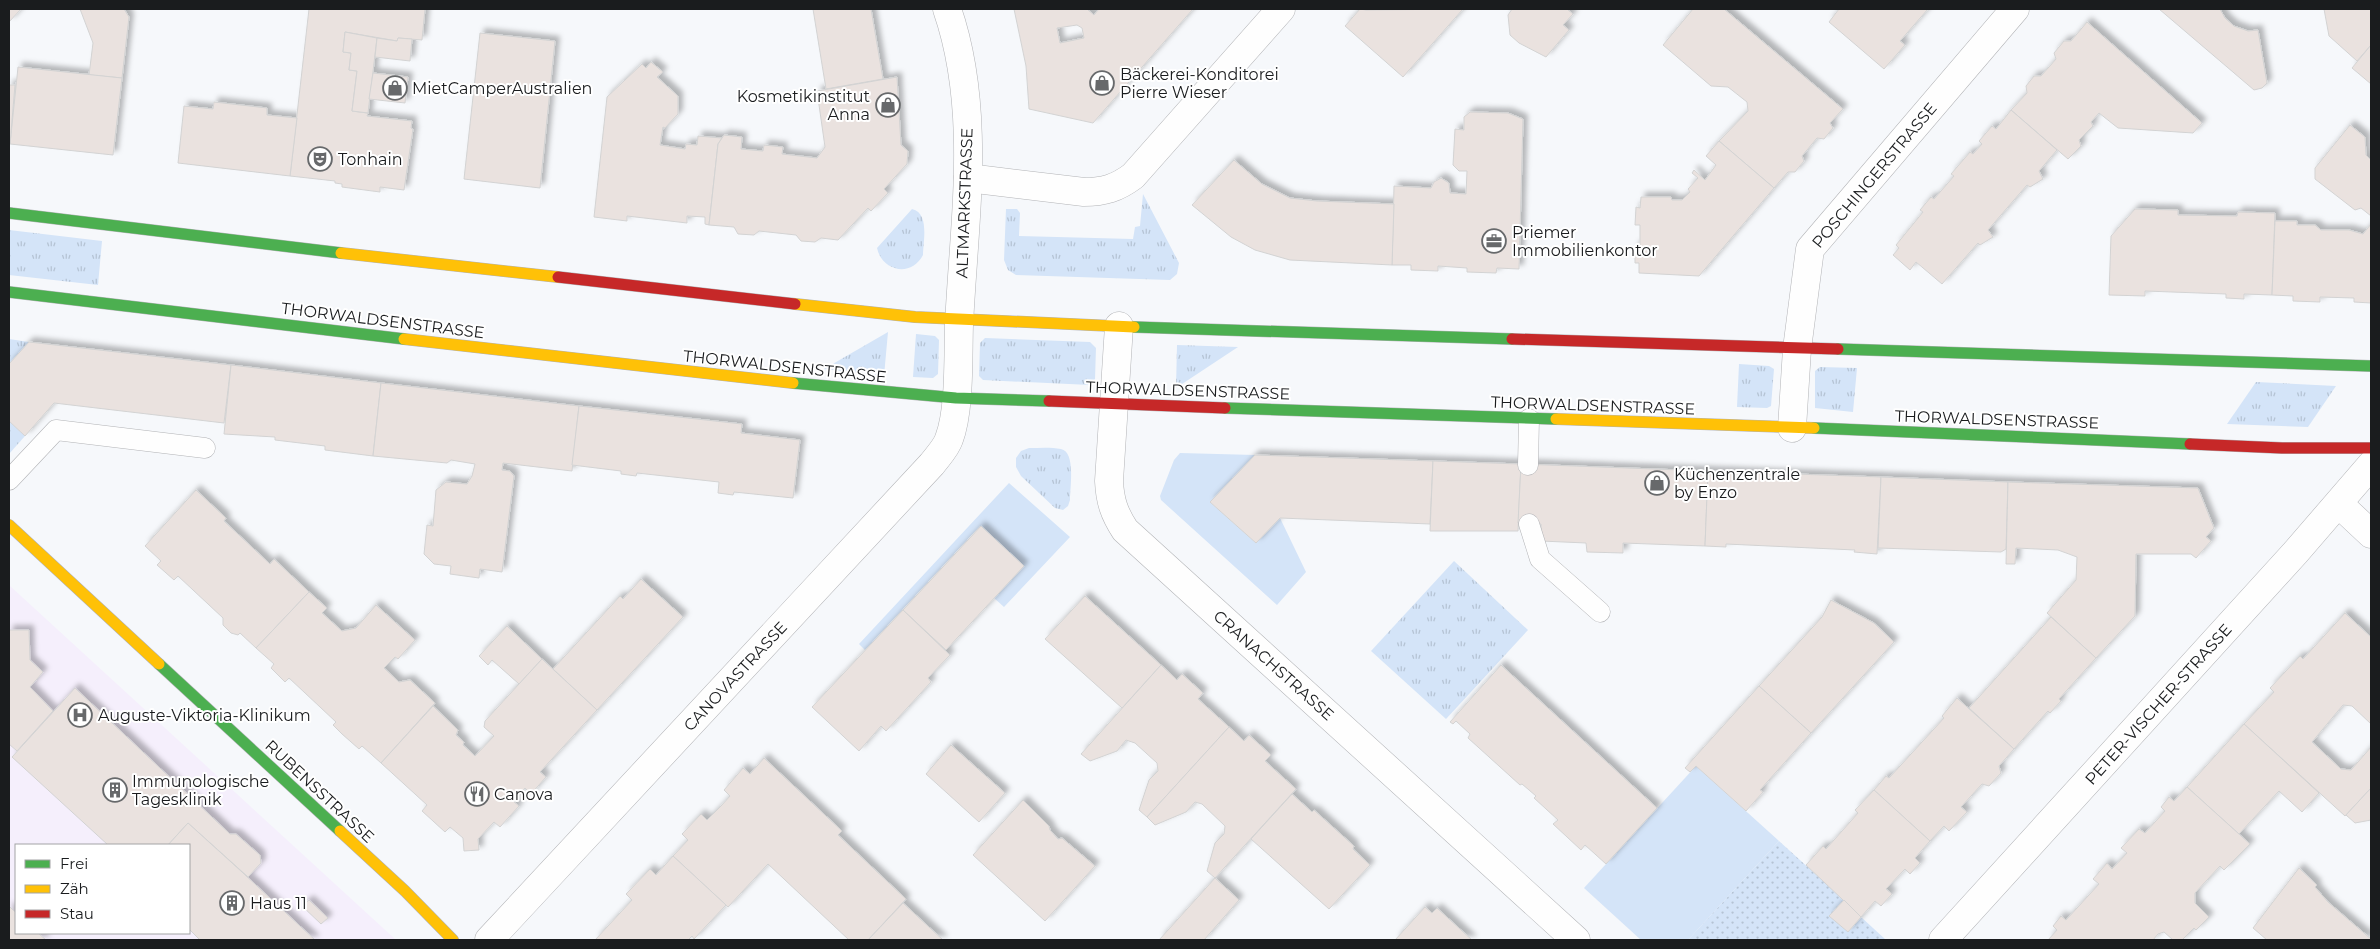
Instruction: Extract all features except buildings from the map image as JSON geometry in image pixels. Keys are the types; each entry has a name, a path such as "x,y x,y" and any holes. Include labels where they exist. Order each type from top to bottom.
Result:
{"main road":[{"path":"9,213 722,297 890,315 959,320 1797,349 2371,366"},
{"name":"THORWALDSENSTRASSE","path":"9,292 712,375 956,398 1792,428 2282,448 2371,448"},
{"name":"RUBENSSTRASSE","path":"9,525 405,891 453,940"}],"street":[{"name":"ALTMARKSTRASSE","path":"947,9 953,25 963,76 967,131 968,178 956,398"},
{"path":"968,178 1084,192 1101,192 1118,188 1133,176 1281,9"},
{"name":"POSCHINGERSTRASSE","path":"1792,428 1797,349 1810,249 2015,9"},
{"name":"CRANACHSTRASSE","path":"1119,326 1110,502 1114,514 1125,530 1576,940"},
{"name":"CANOVASTRASSE","path":"489,940 932,464 949,439 956,398"},
{"name":"PETER-VISCHER-STRASSE","path":"1943,940 2339,504 2371,465"},
{"path":"2339,504 2371,534"}],"lane":[{"path":"1528,465 1530,419"},
{"path":"9,480 56,430 205,448"},
{"path":"1528,524 1540,560 1600,612"}],"shaded area":[{"name":"Auguste-Viktoria-Klinikum","path":"9,585 396,940 9,940"}],"green space":[{"path":"1143,194 1179,263 1177,274 1170,280 1016,275 1008,270 1004,260 1006,209 1017,209 1020,213 1019,236 1133,239 1135,227 1140,226"},
{"path":"912,209 918,212 923,222 923,255 911,267 897,269 885,262 877,248"},
{"path":"9,230 102,241 98,285 9,275"},
{"path":"888,332 884,376 824,369"},
{"path":"916,334 935,336 939,340 938,374 933,378 913,377"},
{"path":"985,338 1090,342 1096,348 1095,379 1090,385 983,380 979,376 980,343"},
{"path":"9,339 29,342 9,364"},
{"path":"1177,345 1238,347 1176,388"},
{"path":"1739,364 1769,366 1774,369 1771,406 1767,408 1737,407"},
{"path":"1820,367 1857,368 1853,412 1815,408 1815,371"},
{"path":"2256,382 2336,386 2308,427 2227,424"},
{"path":"9,421 25,436 9,454"},
{"path":"1029,448 1061,449 1069,457 1071,471 1070,500 1068,506 1063,510 1055,508 1021,476 1016,467 1016,458 1021,451"},
{"path":"1180,453 1255,455 1211,503 1256,543 1280,518 1306,572 1277,605 1161,500 1160,496 1174,460"},
{"path":"1009,483 1070,537 1004,607 994,598 1024,566 980,526 865,650 859,644"},
{"path":"1454,561 1528,630 1446,719 1371,651"},
{"path":"1696,766 1779,841 1688,940 1641,940 1584,888"},
{"path":"1779,841 1844,900 1830,916 1848,932 1861,917 1885,939 1688,940"}],"traffic: fast":[{"path":"9,213 341,253"},
{"path":"9,292 404,339"},
{"path":"1134,327 1512,339"},
{"path":"1838,349 2371,366"},
{"path":"793,383 956,398 1049,401"},
{"path":"1225,408 1556,419"},
{"path":"1814,428 2190,444"},
{"path":"159,664 340,831"}],"traffic: slow":[{"path":"341,253 558,277"},
{"path":"795,304 915,317 1134,327"},
{"path":"404,339 793,383"},
{"path":"1556,419 1814,428"},
{"path":"9,525 159,664"},
{"path":"340,831 405,891 453,940"}],"traffic: jam":[{"path":"558,277 795,304"},
{"path":"1512,339 1838,349"},
{"path":"1049,401 1225,408"},
{"path":"2190,444 2282,448 2371,448"}],"place":[{"name":"Bäckerei-Konditorei Pierre Wieser","path":"1102,83"},
{"name":"MietCamperAustralien","path":"395,88"},
{"name":"Kosmetikinstitut Anna","path":"888,105"},
{"name":"Tonhain","path":"320,159"},
{"name":"Priemer Immobilienkontor","path":"1494,241"},
{"name":"Küchenzentrale by Enzo","path":"1657,483"},
{"name":"Auguste-Viktoria-Klinikum","path":"80,715"},
{"name":"Immunologische Tagesklinik","path":"115,790"},
{"name":"Canova","path":"477,794"},
{"name":"Haus 11","path":"232,903"}]}
